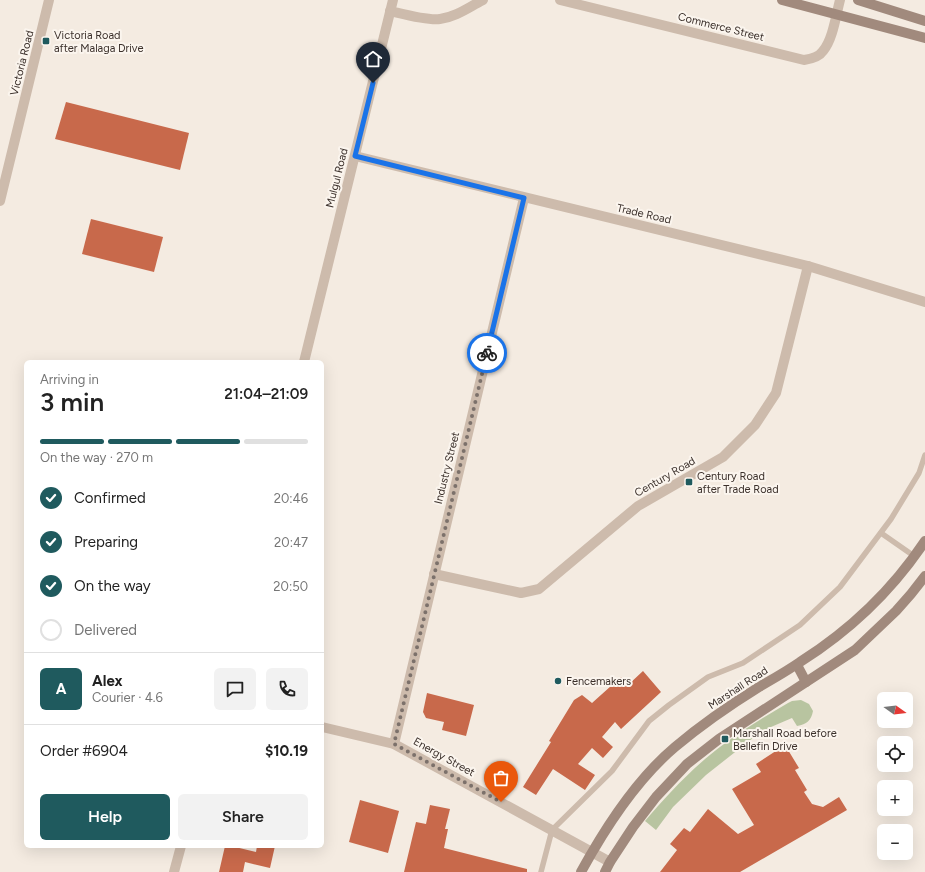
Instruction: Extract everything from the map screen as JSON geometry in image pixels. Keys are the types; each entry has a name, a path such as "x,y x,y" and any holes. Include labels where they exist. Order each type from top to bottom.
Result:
{"main road":[{"path":"782,0 925,38"},
{"path":"858,0 925,21"},
{"name":"Marshall Road","path":"581,872 592,853 644,778 674,748 701,726 758,688 797,665 840,633 881,596 898,578 925,541"},
{"path":"605,872 633,827 656,796 687,764 719,739 855,650 896,612 925,576"},
{"path":"797,665 806,682"}],"street":[{"name":"Victoria Road","path":"0,201 49,0"},
{"name":"Mulgul Road","path":"304,360 393,0"},
{"path":"390,11 439,20 456,15 483,0"},
{"name":"Commerce Street","path":"560,0 804,60 812,59 824,49 830,38 840,0"},
{"name":"Trade Road","path":"355,156 808,266 925,302"},
{"name":"Industry Street","path":"394,744 524,198"},
{"name":"Century Road","path":"434,574 521,593 539,589 638,506 723,457 756,425 776,393 808,266"},
{"name":"Energy Street","path":"324,727 394,744 610,862"},
{"path":"174,872 180,848"}],"lane":[{"path":"541,872 552,830 594,787 612,771 649,721 708,677 743,663 800,625 840,587 891,519 919,473 925,455"},
{"path":"880,534 914,556"}],"green space":[{"path":"801,700 809,704 813,711 808,722 797,726 792,718 758,734 706,775 673,807 656,830 645,821 682,780 713,752 739,733 780,708 792,701"}],"building":[{"path":"66,102 189,133 180,170 55,139"},
{"path":"91,219 163,237 154,272 82,254"},
{"path":"643,671 661,692 621,729 615,722 602,737 613,747 603,758 592,748 578,764 595,775 585,790 553,769 536,795 523,787 551,742 549,741 574,700 582,695 592,703 621,677 628,685"},
{"path":"427,693 474,705 466,736 442,730 444,722 426,718 423,712"},
{"path":"785,745 799,768 795,770 807,790 804,792 812,804 823,807 839,797 847,810 740,872 660,872 677,850 670,844 684,828 690,832 708,809 738,834 754,825 732,789 761,772 756,764"},
{"path":"360,800 399,811 388,853 349,842"},
{"path":"430,805 450,809 445,829 448,829 444,848 527,869 527,872 404,872 416,822 426,824"},
{"path":"225,848 239,848 256,852 257,848 275,848 270,868 245,862 243,872 219,872"}],"way so far":[{"path":"487,353 394,744 501,802"}],"place":[{"name":"Victoria Road after Malaga Drive","path":"46,41"},
{"name":"Century Road after Trade Road","path":"689,482"},
{"name":"Fencemakers","path":"558,681"},
{"name":"Marshall Road before Bellefin Drive","path":"725,739"}],"route":[{"path":"373,83 355,156 524,198 487,353"}]}
